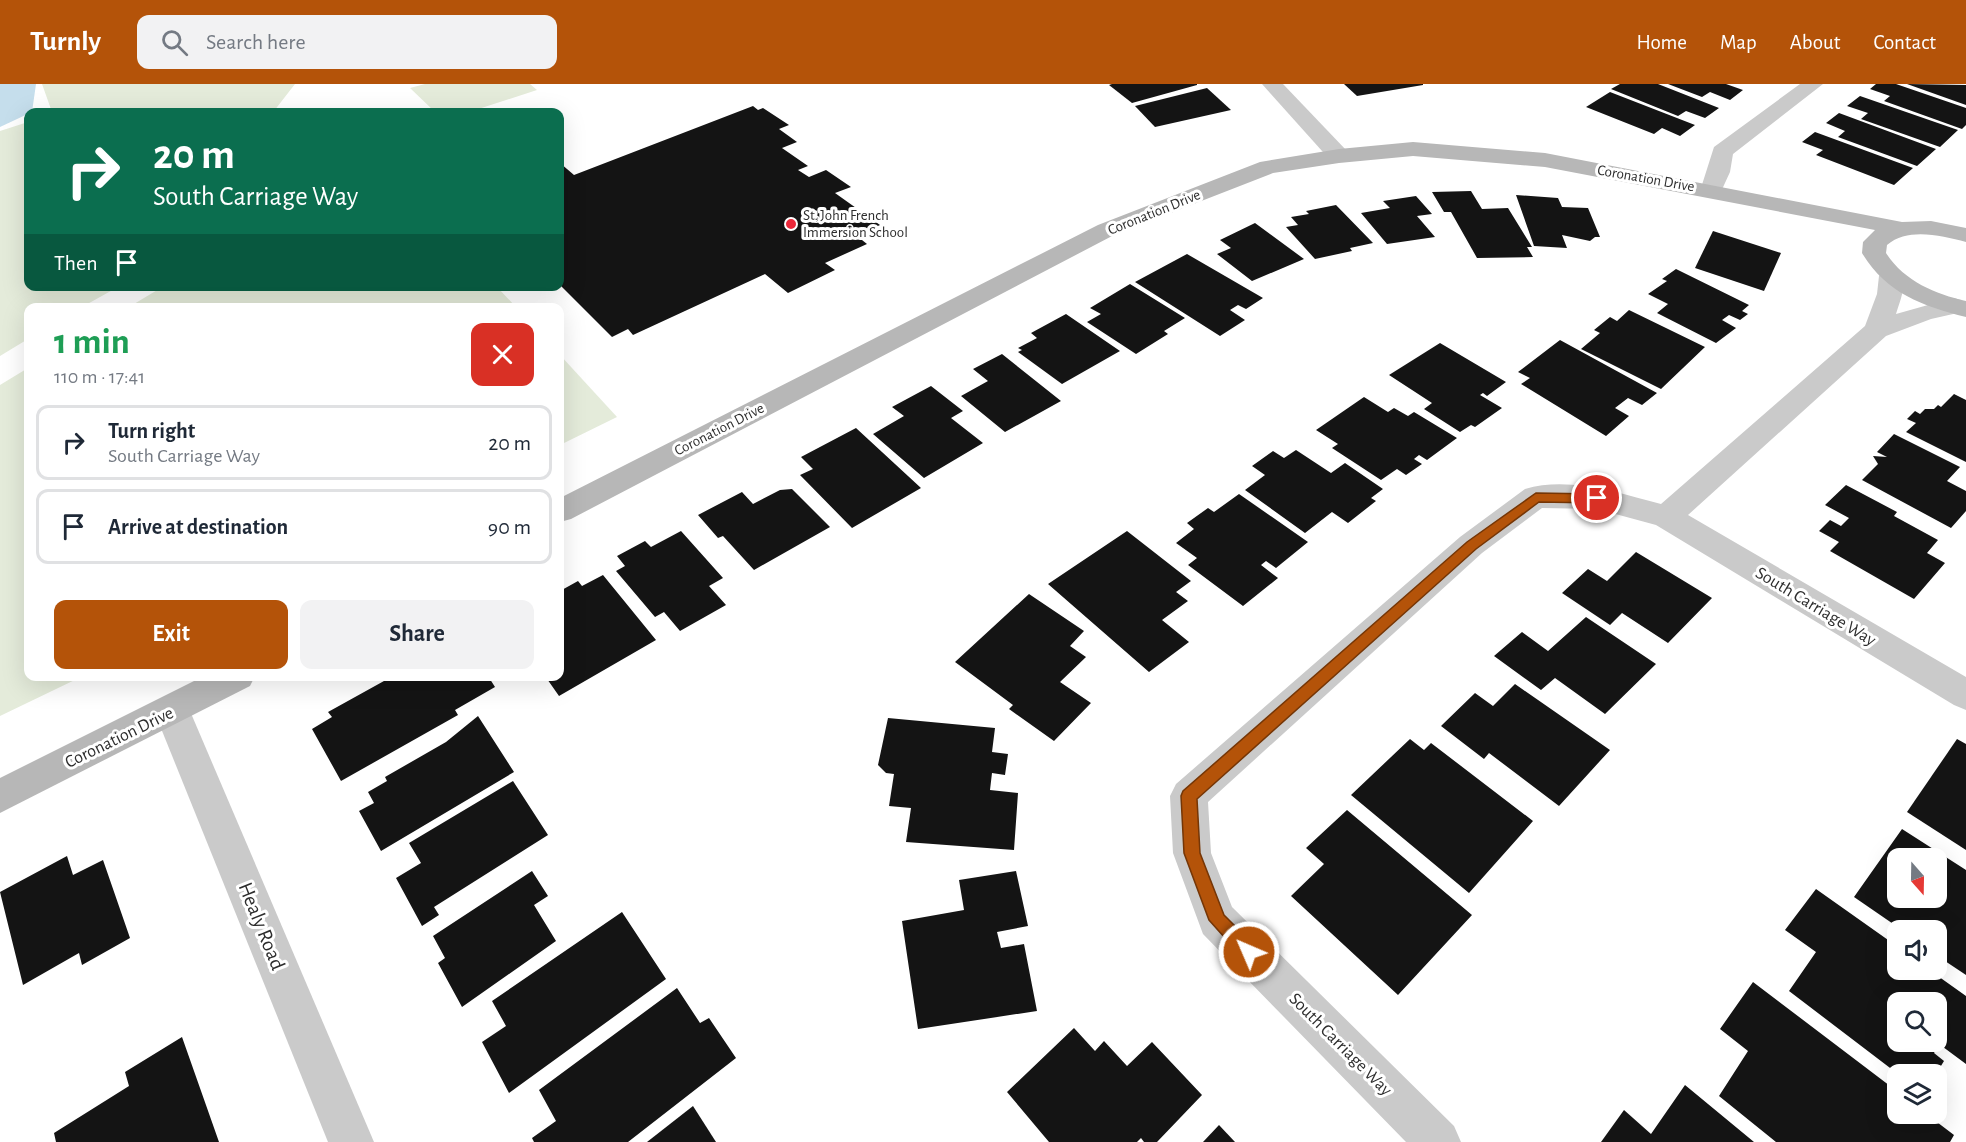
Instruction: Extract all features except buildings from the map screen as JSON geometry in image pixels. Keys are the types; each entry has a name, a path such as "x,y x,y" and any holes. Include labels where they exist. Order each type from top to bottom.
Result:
{"street":[{"path":"1272,84 1339,156"},
{"path":"1711,191 1719,172 1722,152 1813,84"},
{"name":"Coronation Drive","path":"564,509 1106,231 1268,167 1339,156 1413,149 1545,160 1899,228 1960,230"},
{"name":"Coronation Drive","path":"1804,211 1874,254"},
{"path":"1899,228 1875,242 1874,254 1891,276 1929,298 1959,307"},
{"path":"1877,330 1890,294 1891,276"},
{"path":"1666,517 1877,330 1924,312 1959,307"},
{"name":"South Carriage Way","path":"1438,1142 1217,920 1192,853 1189,796 1471,545 1536,497 1597,498 1666,517 1966,695"},
{"name":"Coronation Drive","path":"0,796 229,681"},
{"name":"Healy Road","path":"172,711 351,1142"}],"green space":[{"path":"42,84 295,84 276,108 51,108"},
{"path":"425,84 530,84 537,90 481,108 431,108 410,88"},
{"path":"24,123 24,291 111,291 89,303 24,303 24,341 0,356 0,131"},
{"path":"156,291 501,291 512,303 136,303"},
{"path":"564,359 617,417 564,443"},
{"path":"24,370 24,681 73,681 0,716 0,385"}],"water":[{"path":"0,84 36,84 33,108 24,108 24,116 0,127"}],"place":[{"name":"St. John French Immersion School","path":"791,224"}],"route":[{"path":"1249,952 1217,920 1192,853 1189,796 1471,545 1536,497 1597,498"}]}
